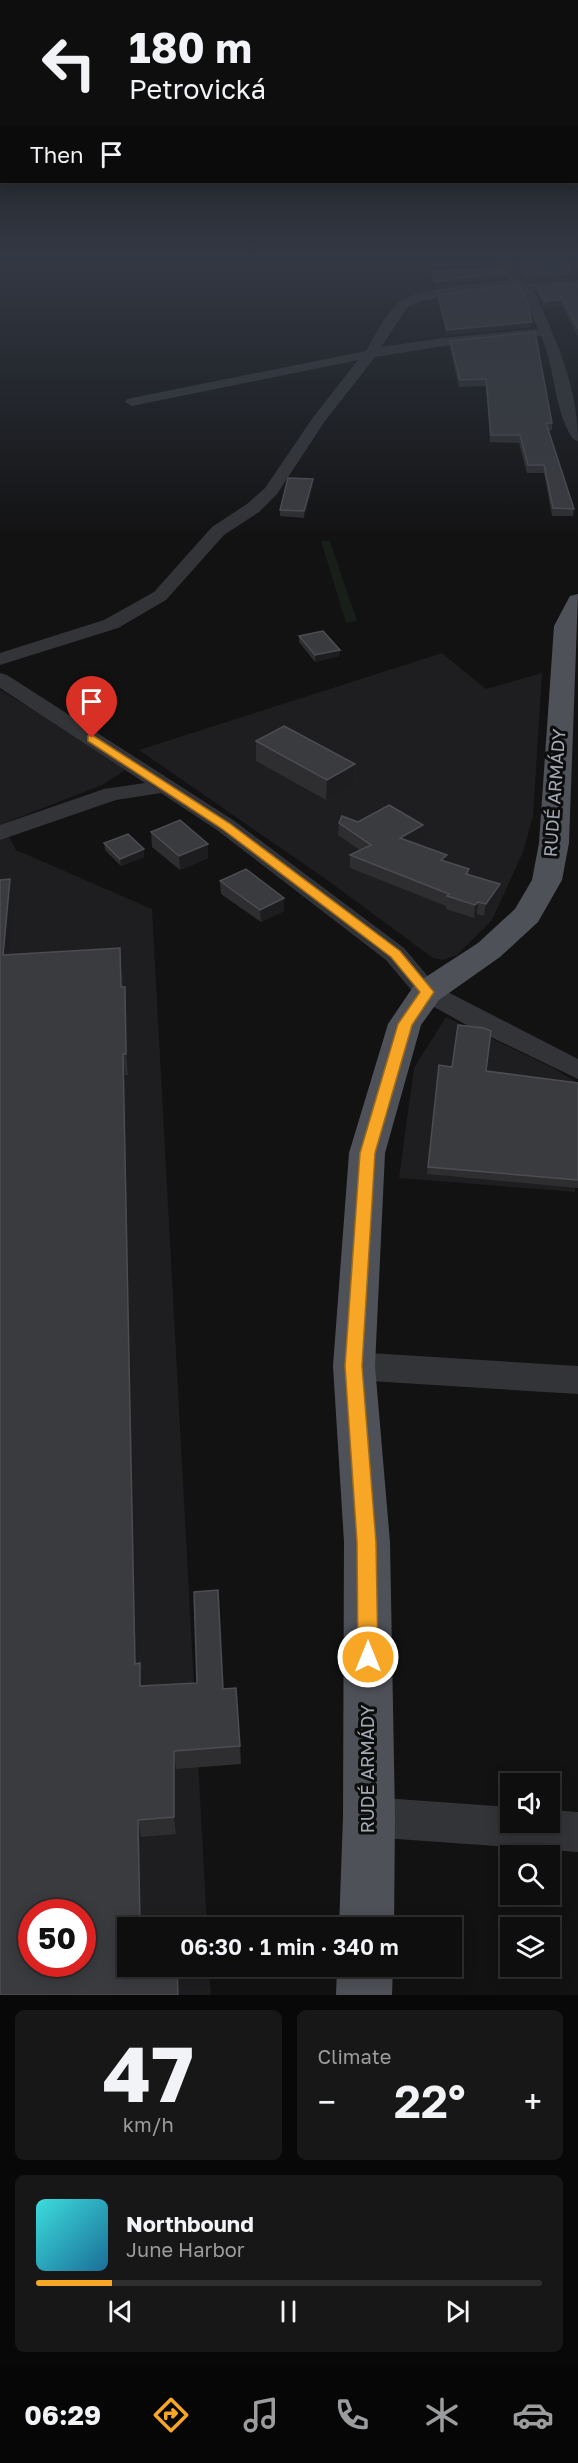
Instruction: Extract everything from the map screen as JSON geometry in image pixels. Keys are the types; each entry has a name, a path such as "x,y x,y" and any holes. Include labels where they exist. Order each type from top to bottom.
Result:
{"main road":[{"name":"RUDÉ ARMÁDY","path":"366,1917 369,1818 367,1542 354,1366 367,1153 405,1024 427,992 489,950 527,915 547,879 554,843 574,618"},
{"path":"364,1995 365,1977"}],"street":[{"path":"132,402 383,352"},
{"path":"560,352 571,421 578,436"},
{"path":"0,659 111,624 160,596 218,531 253,508 271,491 319,419 371,354"},
{"path":"0,679 225,825 395,954 427,992 481,1022 578,1070"},
{"path":"0,834 112,794 165,786"},
{"path":"354,1366 578,1380"},
{"path":"369,1818 578,1832"}],"shaded area":[{"path":"321,541 330,541 357,621 346,623"},
{"path":"442,653 486,689 542,673 533,816 523,852 492,920 457,955 443,960 433,958 327,880 139,750"},
{"path":"0,690 130,767 102,785 2,824 16,850 152,909 206,1917 117,1917 117,1977 210,1977 211,1995 0,1995"},
{"path":"446,1017 553,1068 578,1083 578,1187 575,1188 575,1192 399,1178 414,1068"}],"building":[{"path":"453,352 539,352 552,423 546,423 574,509 553,508 544,465 528,465 520,435 491,435 486,379 460,380"},
{"path":"288,478 313,479 304,511 280,510"},
{"path":"323,631 340,650 315,655 299,636"},
{"path":"284,726 355,764 327,780 256,741"},
{"path":"389,805 423,825 400,838 447,855 441,860 469,869 466,874 500,884 486,904 478,902 475,905 447,896 449,894 350,855 371,845 339,823 342,816 358,822"},
{"path":"180,820 208,844 179,856 151,832"},
{"path":"128,834 144,849 120,859 104,843"},
{"path":"246,869 284,898 260,910 220,881"},
{"path":"10,879 3,955 120,948 121,987 125,987 126,1054 123,1054 135,1664 140,1663 140,1686 197,1683 194,1592 218,1590 223,1689 236,1688 240,1746 174,1751 174,1817 138,1820 140,1917 117,1917 117,1977 177,1977 178,1995 0,1995 0,880"},
{"path":"458,1025 491,1031 486,1071 578,1083 578,1180 428,1167 439,1065 452,1067"}],"route":[{"path":"92,738 225,825 395,954 427,992 405,1024 367,1153 354,1366 367,1542 368,1657"}]}
